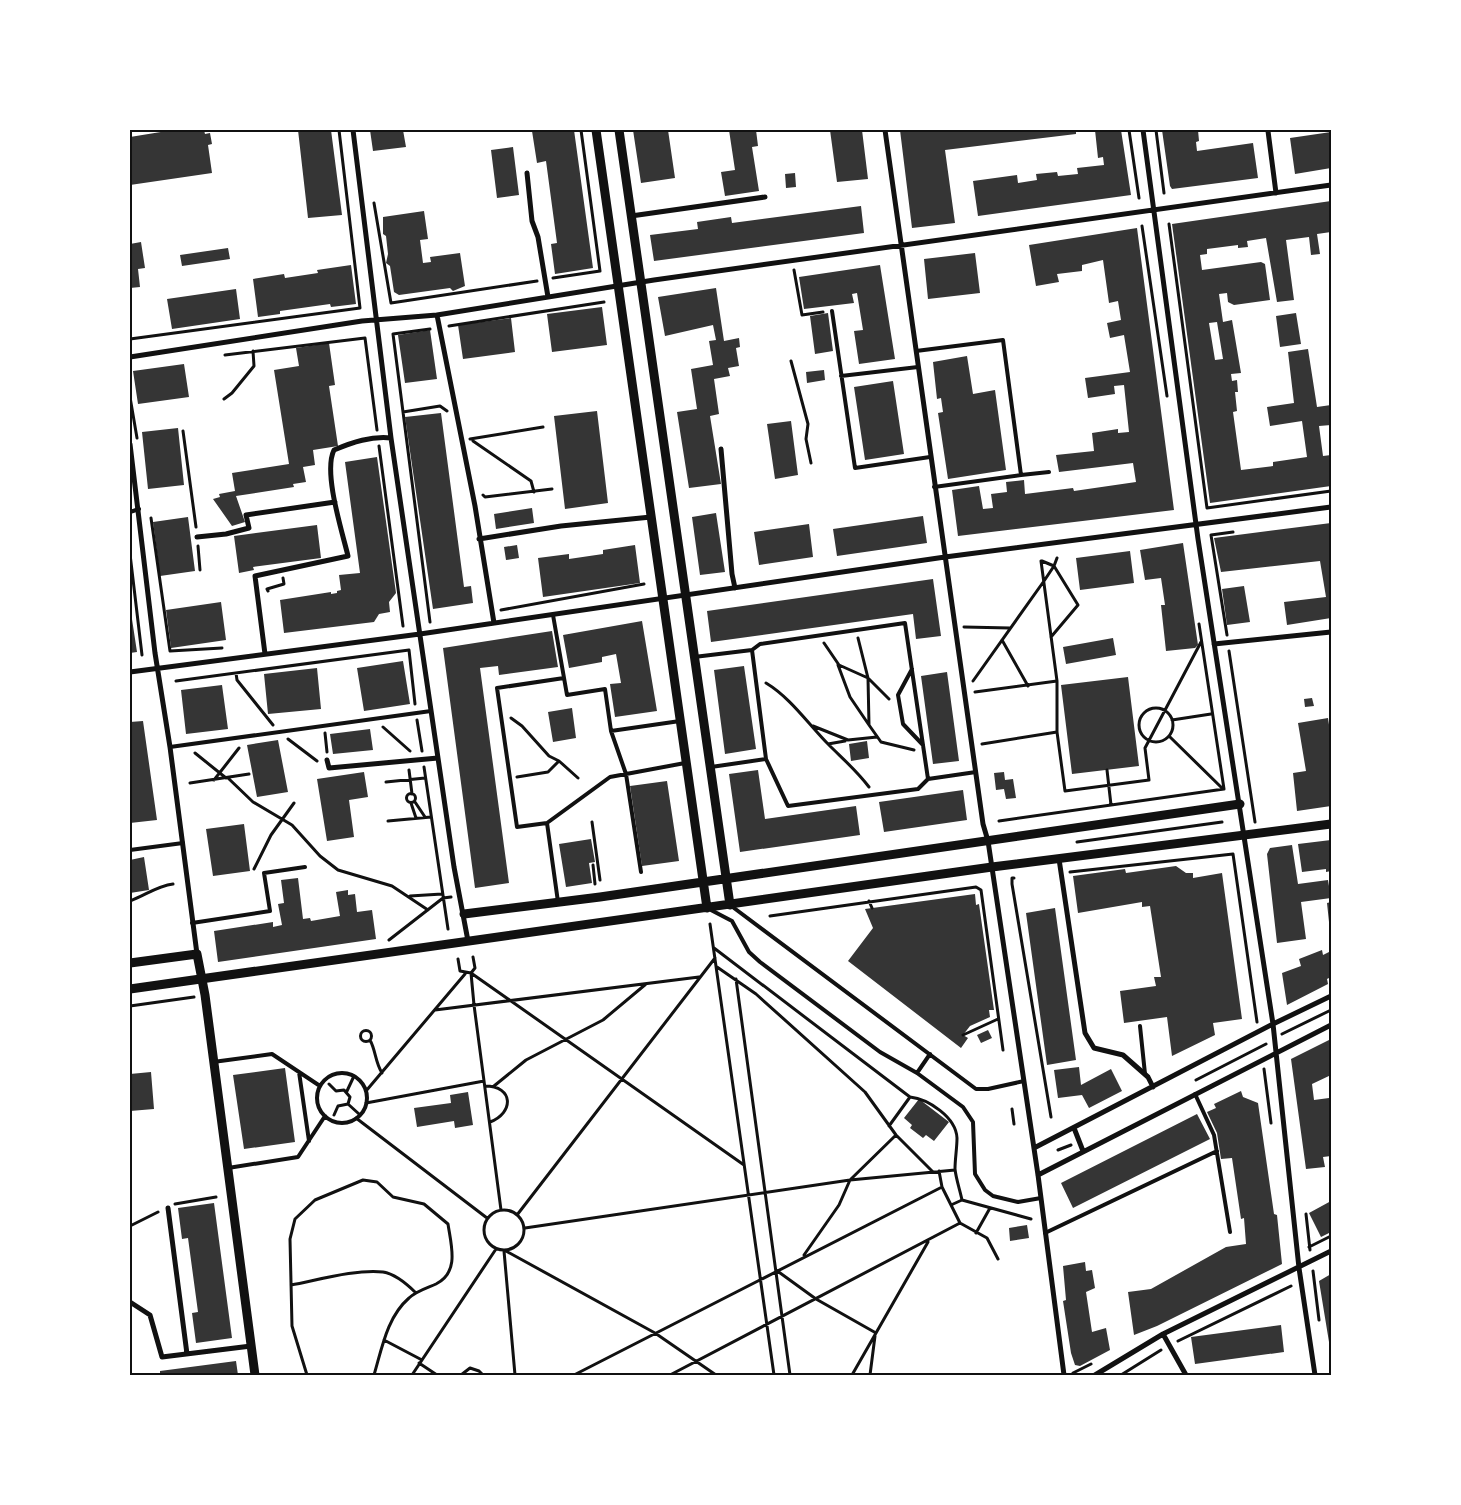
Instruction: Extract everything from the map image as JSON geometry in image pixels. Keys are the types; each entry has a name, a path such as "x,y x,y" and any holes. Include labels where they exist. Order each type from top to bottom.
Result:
{"street":[{"path":"353,130 391,438 430,711 454,867 468,942"},
{"path":"596,130 707,908"},
{"path":"618,130 730,905"},
{"path":"885,130 983,824 988,841 1038,1175 1064,1375"},
{"path":"1142,130 1196,523 1273,1024 1274,1054 1299,1268 1315,1375"},
{"path":"1268,131 1276,193"},
{"path":"527,173 532,221 538,237 548,297"},
{"path":"130,357 377,319 437,315 640,282 1331,185"},
{"path":"631,216 765,197"},
{"path":"437,315 470,479 494,623"},
{"path":"265,654 255,576 348,556 335,502 330,458 334,450 378,437 391,438"},
{"path":"130,444 192,923 202,980 255,1375"},
{"path":"721,449 732,574 735,588"},
{"path":"197,537 226,534 249,528 246,515 335,502"},
{"path":"130,672 420,634 945,557 1331,507"},
{"path":"479,539 560,526 651,517"},
{"path":"1214,644 1331,632"},
{"path":"327,760 330,768 438,758"},
{"path":"464,914 1240,804"},
{"path":"130,990 992,867 1331,824"},
{"path":"1059,859 1085,1033 1094,1048 1123,1055 1145,1074 1153,1087"},
{"path":"130,962 197,954"},
{"path":"1034,1148 1331,996"},
{"path":"1038,1175 1331,1025"},
{"path":"1074,1128 1083,1151"},
{"path":"168,1208 187,1354"},
{"path":"1095,1375 1163,1334 1331,1251"},
{"path":"130,1302 150,1315 162,1357 251,1346"},
{"path":"1163,1334 1186,1375"}],"lane":[{"path":"832,311 855,468 930,457"},
{"path":"916,351 1003,340 1021,475"},
{"path":"841,376 918,367"},
{"path":"934,487 1048,472"},
{"path":"130,512 139,509"},
{"path":"553,615 567,695 605,689 612,731 626,774 641,872"},
{"path":"693,657 752,650 760,644 905,623 928,779"},
{"path":"752,650 766,759 788,806 918,789 928,779 976,772"},
{"path":"912,669 898,695 903,724 923,746"},
{"path":"564,678 497,688 517,827 547,823 610,777 686,763"},
{"path":"170,747 430,711"},
{"path":"612,731 680,721"},
{"path":"709,767 766,759"},
{"path":"547,823 558,902"},
{"path":"130,850 183,843"},
{"path":"192,923 270,911 264,873 305,867"},
{"path":"730,905 976,1089 988,1089 1024,1081"},
{"path":"707,908 732,921 749,952 760,962 880,1052 917,1073 970,1114 973,1122 975,1174 985,1190 993,1196 1018,1202 1041,1198"},
{"path":"1140,1026 1145,1074"},
{"path":"213,1062 272,1054 320,1086"},
{"path":"917,1073 930,1054"},
{"path":"299,1072 309,1141"},
{"path":"336,1073 354,1076 366,1091 366,1103 358,1116 343,1122 332,1120 325,1116 318,1106 317,1098 320,1086 326,1079 336,1073"},
{"path":"1196,1094 1214,1135 1230,1232"},
{"path":"228,1168 298,1157 325,1116"},
{"path":"1045,1233 1217,1150"}],"path":[{"path":"130,339 360,308 339,130"},
{"path":"373,198 391,303 600,271 581,130"},
{"path":"1129,130 1139,198"},
{"path":"1156,130 1164,193"},
{"path":"1168,224 1207,508 1331,491"},
{"path":"1142,226 1167,402"},
{"path":"792,260 802,315 832,311"},
{"path":"430,622 393,334 604,302"},
{"path":"215,356 365,338 403,626"},
{"path":"224,399 232,393 254,366 253,351"},
{"path":"791,361 808,424 806,439 811,463"},
{"path":"403,412 440,406 448,412"},
{"path":"462,440 543,427"},
{"path":"183,431 200,570"},
{"path":"470,439 531,481 534,492"},
{"path":"470,479 484,497 552,490"},
{"path":"1211,535 1256,826"},
{"path":"130,554 142,655"},
{"path":"964,693 1044,581 1054,566 1056,558"},
{"path":"1051,637 1078,606 1054,566 1041,560 1044,581 1051,637 1057,681 1057,732 1065,791 1149,780 1145,748 1201,642"},
{"path":"269,598 267,589 284,584 281,570"},
{"path":"1198,614 1211,714 1224,789"},
{"path":"955,627 1011,628"},
{"path":"850,631 860,640 868,678 869,725"},
{"path":"820,636 837,662 850,696 881,742 924,753"},
{"path":"1002,640 1028,686"},
{"path":"176,681 413,649"},
{"path":"408,650 422,760 448,929"},
{"path":"837,662 849,670 868,678 901,711"},
{"path":"236,673 237,680 278,731 318,761 327,760 324,727"},
{"path":"756,680 768,684 813,726 828,744 855,769 875,795"},
{"path":"964,693 1057,681"},
{"path":"1164,709 1172,720 1173,725 1169,736 1159,742 1148,741 1139,732 1139,720 1146,710 1164,709"},
{"path":"500,711 522,726 549,756 559,761 578,778"},
{"path":"1172,720 1211,714"},
{"path":"375,720 422,760"},
{"path":"813,726 848,740"},
{"path":"972,746 1057,732"},
{"path":"213,781 249,735"},
{"path":"1169,736 1224,789"},
{"path":"828,744 877,737"},
{"path":"185,745 228,778 253,802 292,825 320,856 338,870 392,886 410,896 428,910"},
{"path":"510,778 548,772 559,761"},
{"path":"408,762 412,794 416,798 413,802 416,818"},
{"path":"1107,770 1111,805"},
{"path":"190,783 249,774"},
{"path":"386,782 425,778"},
{"path":"999,820 1224,789"},
{"path":"412,794 407,798 426,817"},
{"path":"254,870 271,835 294,803"},
{"path":"1221,816 1224,828"},
{"path":"388,822 431,817"},
{"path":"592,822 600,880"},
{"path":"1075,842 1222,822"},
{"path":"1233,854 1257,1022 1254,1034 1254,1051 1258,1062 1264,1066 1273,1132"},
{"path":"595,884 591,866 598,865"},
{"path":"130,901 147,895 159,886 174,884"},
{"path":"770,916 976,887 981,890 1003,1050"},
{"path":"410,896 442,894"},
{"path":"389,940 443,898 452,897"},
{"path":"869,901 872,908"},
{"path":"710,924 774,1375"},
{"path":"714,948 910,1098 923,1099 954,1125 957,1136 955,1170 962,1200"},
{"path":"366,1091 465,974 470,973 474,968 473,957"},
{"path":"517,1215 715,958"},
{"path":"458,959 460,971 465,974"},
{"path":"716,967 756,994 865,1092 888,1126 932,1172"},
{"path":"470,973 744,1166"},
{"path":"470,973 501,1210"},
{"path":"435,1010 701,977"},
{"path":"736,979 790,1375"},
{"path":"494,1086 526,1060 603,1020 647,984"},
{"path":"130,1006 194,997"},
{"path":"1193,1082 1331,1010"},
{"path":"963,1034 998,1019"},
{"path":"370,1040 374,1047 375,1063 382,1073"},
{"path":"347,1091 354,1076"},
{"path":"326,1079 336,1091 347,1091"},
{"path":"366,1103 484,1081"},
{"path":"485,1086 494,1086 503,1090 508,1098 506,1110 498,1119 490,1122"},
{"path":"347,1091 350,1097 348,1104"},
{"path":"888,1126 910,1098"},
{"path":"348,1104 358,1116 487,1218"},
{"path":"332,1120 338,1106 348,1104"},
{"path":"1012,1109 1014,1124"},
{"path":"804,1256 839,1205 850,1180 896,1135"},
{"path":"1058,1150 1079,1141"},
{"path":"525,1228 850,1180 955,1170"},
{"path":"939,1171 942,1187 960,1224 987,1238 998,1259"},
{"path":"307,1375 292,1326 290,1239 296,1219 315,1200 363,1180 377,1182 394,1198 424,1204 448,1224 453,1261 448,1274 440,1282 408,1298 390,1323 374,1375"},
{"path":"574,1375 776,1270 942,1187"},
{"path":"130,1226 177,1203 216,1196"},
{"path":"950,1205 962,1200 1031,1219"},
{"path":"976,1233 990,1208"},
{"path":"505,1251 512,1249 522,1240 525,1228 517,1215 501,1210 487,1218 484,1234 490,1246 496,1250 505,1251 588,1294 655,1333 716,1375"},
{"path":"670,1375 960,1224"},
{"path":"1309,1247 1331,1236"},
{"path":"852,1375 928,1241"},
{"path":"412,1375 496,1250"},
{"path":"505,1251 515,1375"},
{"path":"776,1270 816,1299 876,1333"},
{"path":"291,1285 363,1273 385,1272 406,1282 416,1293"},
{"path":"1121,1375 1170,1344 1294,1284"},
{"path":"870,1375 876,1333"},
{"path":"384,1340 437,1375"},
{"path":"461,1375 470,1368 479,1371 483,1375"}],"building":[{"path":"173,130 204,130 205,134 210,133 212,144 208,145 212,173 130,185 130,137"},
{"path":"298,130 331,130 342,215 308,218"},
{"path":"370,130 403,130 406,147 373,151"},
{"path":"574,130 593,268 555,274 551,244 557,243 546,161 537,163 532,131"},
{"path":"633,130 668,130 675,178 641,183"},
{"path":"729,130 756,130 758,146 752,147 759,191 725,196 721,172 735,170"},
{"path":"830,130 862,130 868,179 837,182"},
{"path":"900,130 1076,130 1076,134 945,150 955,223 912,228"},
{"path":"1095,130 1121,130 1131,195 978,216 973,181 1017,175 1018,183 1037,180 1036,174 1057,172 1058,176 1078,174 1077,168 1104,165 1103,157 1098,158"},
{"path":"1162,130 1198,130 1199,141 1196,142 1197,151 1253,143 1258,178 1172,189"},
{"path":"1331,132 1331,168 1295,174 1290,138"},
{"path":"513,147 519,195 497,198 491,150"},
{"path":"795,173 796,187 786,188 785,174"},
{"path":"1331,201 1331,232 1317,234 1320,254 1311,255 1309,237 1286,240 1294,300 1277,302 1266,238 1247,241 1248,247 1238,248 1238,245 1207,249 1207,254 1200,255 1202,270 1261,262 1265,264 1270,300 1234,305 1228,302 1227,293 1219,294 1223,322 1232,320 1241,373 1231,374 1232,381 1237,380 1238,392 1235,392 1237,411 1233,412 1241,470 1273,466 1273,462 1307,457 1302,421 1270,426 1267,407 1294,403 1288,352 1308,349 1317,407 1331,405 1331,425 1319,426 1323,456 1331,455 1331,486 1210,503 1172,224","holes":["1217,322 1223,359 1215,360 1209,323"]},
{"path":"861,206 864,233 654,261 650,235 698,229 697,222 731,217 732,223"},
{"path":"424,211 428,239 420,240 423,263 431,262 430,257 460,253 465,286 453,291 450,288 399,295 394,292 390,266 386,263 388,254 386,236 383,234 383,217"},
{"path":"1137,228 1174,510 958,536 952,490 979,486 983,509 993,508 991,494 1007,492 1006,482 1024,480 1025,494 1073,488 1074,491 1136,482 1133,463 1059,472 1056,455 1094,451 1092,433 1118,429 1118,433 1129,432 1124,385 1114,386 1115,394 1088,398 1085,378 1130,372 1124,335 1110,338 1107,323 1121,320 1118,301 1109,303 1103,260 1082,265 1082,271 1057,274 1059,282 1036,286 1029,245"},
{"path":"141,242 145,268 138,269 140,287 130,288 130,244"},
{"path":"228,248 230,259 182,266 180,255"},
{"path":"975,253 980,293 928,299 924,259"},
{"path":"351,265 356,304 331,307 330,304 280,311 280,314 258,317 253,279 284,274 285,278 318,273 317,270"},
{"path":"880,265 895,359 859,364 854,331 863,330 857,293 852,294 854,303 804,309 799,277"},
{"path":"716,288 724,341 739,338 740,347 736,348 739,366 728,368 730,376 714,379 719,414 710,416 721,484 689,488 677,412 697,409 691,369 713,365 709,341 716,340 713,325 665,336 658,297"},
{"path":"236,289 240,319 172,329 167,299"},
{"path":"602,307 607,345 552,352 547,314"},
{"path":"828,313 833,351 815,354 810,316"},
{"path":"1296,313 1301,344 1280,347 1276,316"},
{"path":"511,318 515,352 463,359 458,325"},
{"path":"430,330 437,379 405,383 398,335"},
{"path":"329,343 335,385 329,386 338,446 313,450 315,465 303,467 306,482 293,484 294,487 236,496 245,522 232,526 213,499 220,497 219,494 235,491 232,473 289,464 274,370 299,366 296,348"},
{"path":"967,356 973,394 995,390 1006,470 948,479 938,413 943,412 941,398 937,399 933,362"},
{"path":"184,364 189,397 138,404 133,371"},
{"path":"824,370 825,380 807,383 806,372"},
{"path":"893,381 904,454 865,460 854,387"},
{"path":"597,411 608,503 565,509 554,416"},
{"path":"441,413 464,587 471,586 473,603 433,609 405,417"},
{"path":"791,421 798,475 775,479 767,424"},
{"path":"178,428 184,485 148,489 142,432"},
{"path":"377,457 396,593 389,602 390,612 379,614 374,622 284,633 280,600 331,592 331,594 337,593 337,591 341,590 339,575 360,573 345,462"},
{"path":"532,508 534,523 496,529 494,514"},
{"path":"716,513 725,572 700,575 692,517"},
{"path":"923,516 927,543 837,556 833,529"},
{"path":"188,517 195,571 160,576 153,522"},
{"path":"1331,523 1331,618 1287,625 1284,602 1326,597 1320,561 1221,572 1214,538"},
{"path":"809,524 813,557 759,565 754,532"},
{"path":"317,525 321,558 253,567 254,570 239,573 234,536"},
{"path":"1183,543 1198,645 1195,648 1166,651 1161,605 1165,605 1161,578 1145,580 1140,550"},
{"path":"517,545 519,558 506,560 504,547"},
{"path":"635,545 640,583 543,597 538,558 569,554 569,559 603,554 603,550"},
{"path":"1130,551 1134,583 1080,590 1076,558"},
{"path":"933,579 941,636 916,639 913,614 711,642 707,611"},
{"path":"1244,586 1250,622 1227,625 1222,589"},
{"path":"221,602 226,640 171,648 166,610"},
{"path":"130,606 137,652 130,653"},
{"path":"642,621 657,711 615,717 610,684 621,683 616,654 602,657 602,662 569,668 563,635"},
{"path":"552,631 558,667 499,675 498,666 480,668 509,883 475,888 443,648"},
{"path":"1113,638 1116,655 1066,664 1063,647"},
{"path":"403,661 410,704 364,711 357,668"},
{"path":"744,666 756,749 725,754 714,670"},
{"path":"317,668 321,709 268,714 264,674"},
{"path":"947,672 959,761 933,764 921,676"},
{"path":"1128,677 1139,766 1072,774 1061,685"},
{"path":"222,685 228,729 186,734 181,690"},
{"path":"1312,698 1314,706 1305,707 1304,699"},
{"path":"572,708 576,738 553,742 548,712"},
{"path":"1328,718 1331,738 1331,806 1297,811 1293,773 1306,771 1298,723"},
{"path":"143,721 157,820 130,823 130,722"},
{"path":"370,729 373,750 333,754 330,734"},
{"path":"278,740 288,792 257,797 247,745"},
{"path":"867,741 869,758 851,761 849,744"},
{"path":"758,770 765,819 856,806 860,835 740,852 729,774"},
{"path":"364,772 368,797 349,800 354,837 327,841 317,779"},
{"path":"1004,772 1005,780 1013,779 1016,798 1006,799 1004,789 996,790 994,773"},
{"path":"667,781 679,861 642,866 630,786"},
{"path":"963,790 967,820 884,832 879,802"},
{"path":"244,824 250,871 213,876 206,829"},
{"path":"591,839 595,862 589,863 592,883 566,887 559,844"},
{"path":"1331,840 1331,871 1326,872 1326,869 1302,872 1298,844"},
{"path":"1292,845 1298,884 1328,880 1331,898 1301,902 1306,939 1277,943 1267,854 1270,848"},
{"path":"144,857 149,890 130,893 130,860"},
{"path":"1176,866 1186,873 1193,873 1193,878 1222,873 1242,1019 1213,1023 1215,1035 1172,1056 1167,1017 1124,1023 1120,991 1156,986 1154,977 1161,977 1150,906 1142,907 1142,902 1078,913 1073,876 1125,869 1126,873"},
{"path":"298,878 303,919 310,918 311,921 340,916 336,892 348,890 348,895 355,894 357,912 372,910 376,939 218,962 214,931 273,922 273,927 282,925 278,904 284,903 281,880"},
{"path":"975,894 976,905 979,904 994,1010 989,1010 990,1017 970,1026 963,1035 968,1038 961,1048 848,961 873,928 865,909"},
{"path":"1331,902 1331,921 1329,922 1327,903"},
{"path":"1055,908 1076,1060 1047,1065 1026,913"},
{"path":"1322,950 1323,955 1331,951 1331,977 1327,979 1328,984 1287,1005 1282,973 1301,966 1299,959"},
{"path":"988,1030 992,1038 981,1043 977,1035"},
{"path":"1331,1039 1331,1075 1312,1084 1314,1100 1329,1098 1331,1156 1323,1157 1325,1167 1306,1169 1291,1059"},
{"path":"1079,1067 1081,1085 1111,1069 1122,1091 1089,1108 1082,1095 1058,1098 1054,1070"},
{"path":"285,1068 295,1142 244,1149 233,1075"},
{"path":"151,1072 154,1109 130,1111 130,1074"},
{"path":"1241,1091 1243,1097 1258,1103 1274,1214 1277,1215 1282,1264 1157,1326 1134,1335 1128,1292 1151,1289 1226,1247 1246,1244 1244,1218 1241,1219 1232,1158 1221,1159 1217,1133 1207,1112 1216,1108 1214,1104"},
{"path":"468,1092 473,1125 455,1128 454,1121 417,1127 414,1108 451,1103 450,1095"},
{"path":"919,1099 949,1122 934,1141 926,1135 923,1138 910,1128 912,1125 904,1118"},
{"path":"1197,1114 1210,1139 1073,1208 1061,1183"},
{"path":"1331,1201 1331,1232 1321,1237 1309,1213"},
{"path":"214,1203 232,1338 196,1343 192,1313 198,1312 188,1238 182,1239 178,1208"},
{"path":"1027,1225 1029,1238 1010,1241 1009,1228"},
{"path":"1085,1262 1086,1271 1092,1270 1095,1288 1086,1292 1092,1332 1106,1328 1110,1350 1080,1366 1075,1365 1071,1353 1063,1301 1066,1300 1063,1266"},
{"path":"1331,1274 1331,1341 1329,1342 1319,1281"},
{"path":"1281,1325 1284,1352 1195,1364 1191,1337"},
{"path":"236,1361 238,1375 160,1375 160,1371"}]}
